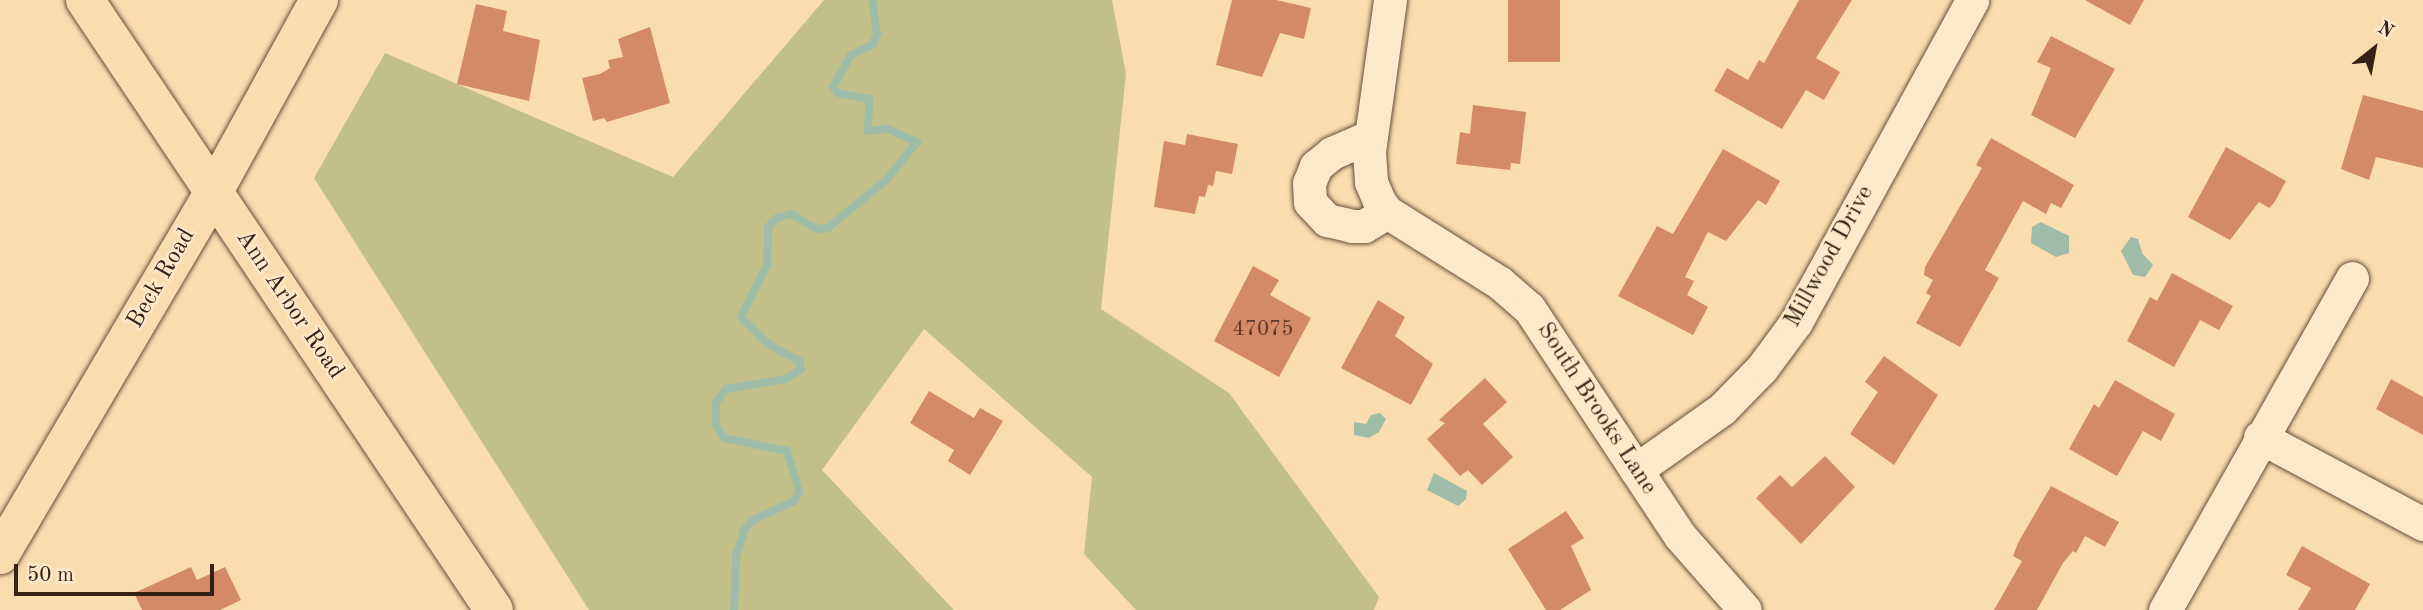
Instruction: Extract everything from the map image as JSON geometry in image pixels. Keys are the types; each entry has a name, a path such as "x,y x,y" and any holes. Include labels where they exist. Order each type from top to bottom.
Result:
{"main road":[{"name":"Ann Arbor Road","path":"85,0 494,610"},
{"name":"Beck Road","path":"0,555 213,193 318,0"}],"street":[{"path":"1371,136 1332,153 1317,166 1309,183 1310,202 1327,220 1364,226 1387,212 1371,182 1371,136 1390,0"},
{"name":"Millwood Drive","path":"1636,470 1722,409 1762,368 1796,322 1972,0"},
{"name":"South Brooks Lane","path":"1387,212 1500,283 1529,308 1559,346 1636,470 1700,562 1745,610"},
{"path":"2165,610 2260,437 2352,278"},
{"path":"2260,437 2423,524"}],"shaded area":[{"path":"824,0 1112,0 1126,74 1101,309 1229,393 1379,597 1374,610 1136,610 1084,554 1092,477 924,329 822,470 954,610 589,610 314,178 385,53 673,177"},
{"path":"2041,222 2069,236 2069,253 2056,257 2031,243 2032,227"},
{"path":"2131,237 2138,239 2142,253 2153,265 2145,277 2133,275 2121,251"},
{"path":"1380,413 1386,419 1379,432 1369,438 1354,435 1354,422 1366,424 1371,415"},
{"path":"1434,473 1467,491 1466,499 1458,506 1427,490"}],"building":[{"path":"1232,0 1276,0 1311,8 1304,39 1280,33 1262,77 1216,65"},
{"path":"1508,0 1560,0 1560,62 1508,62"},
{"path":"1799,0 1852,0 1816,58 1840,72 1824,100 1806,90 1782,129 1714,91 1727,68 1748,80 1759,60 1764,63"},
{"path":"2085,0 2144,0 2130,25"},
{"path":"476,4 507,11 503,31 540,40 529,101 457,84"},
{"path":"650,27 670,103 607,122 604,118 593,121 582,78 600,74 610,68 608,60 623,57 618,39"},
{"path":"2051,36 2115,69 2075,138 2031,115 2051,68 2037,62"},
{"path":"2363,95 2423,111 2423,168 2376,157 2369,180 2341,169"},
{"path":"1473,105 1526,112 1520,164 1511,163 1510,170 1456,164 1460,132 1470,134"},
{"path":"1187,134 1238,144 1232,174 1216,171 1213,186 1208,185 1205,197 1199,196 1195,214 1154,207 1164,141 1185,145"},
{"path":"1991,138 2074,185 2061,208 2051,203 2046,214 2023,201 1985,270 1999,278 1960,347 1916,323 1931,296 1926,293 1933,280 1924,275 1925,267 1982,168 1976,165"},
{"path":"2226,147 2286,181 2274,203 2269,208 2259,202 2230,240 2188,217"},
{"path":"1723,149 1780,181 1766,205 1758,200 1726,241 1708,232 1685,277 1694,281 1687,295 1708,307 1693,335 1618,296 1657,226 1673,234"},
{"path":"1253,266 1279,280 1270,295 1311,318 1279,377 1214,341"},
{"path":"2172,273 2233,306 2219,330 2200,320 2174,367 2127,341 2150,297 2157,301"},
{"path":"1378,300 1405,317 1395,336 1433,364 1411,405 1341,368"},
{"path":"1884,356 1938,395 1894,465 1850,434 1878,392 1865,382"},
{"path":"1485,378 1507,402 1483,424 1513,457 1482,485 1468,470 1460,476 1427,439 1445,423 1439,420"},
{"path":"2391,379 2423,397 2423,435 2376,409"},
{"path":"2115,380 2175,414 2161,441 2143,431 2117,476 2069,449 2094,404 2099,408"},
{"path":"929,391 974,418 980,408 1003,421 970,475 948,461 954,450 910,423"},
{"path":"1825,456 1855,487 1801,544 1756,498 1780,475 1792,487"},
{"path":"2051,486 2119,522 2105,547 2085,536 2076,553 2073,551 2063,563 2037,610 1994,610 2022,561 2013,556 2018,543"},
{"path":"1566,511 1584,538 1571,546 1591,590 1560,610 1546,610 1508,549"},
{"path":"2302,546 2370,584 2355,610 2298,610 2311,588 2286,575"},
{"path":"191,567 197,580 225,567 241,600 220,610 142,610 134,593"}],"waterway":[{"path":"734,610 736,557 744,530 753,520 794,501 799,491 787,451 724,438 716,425 716,402 726,389 786,379 801,369 799,361 768,344 741,317 767,265 768,227 777,218 792,214 816,229 828,228 887,179 917,142 888,129 868,131 869,99 838,93 833,87 850,56 873,44 877,34 872,0"}]}
